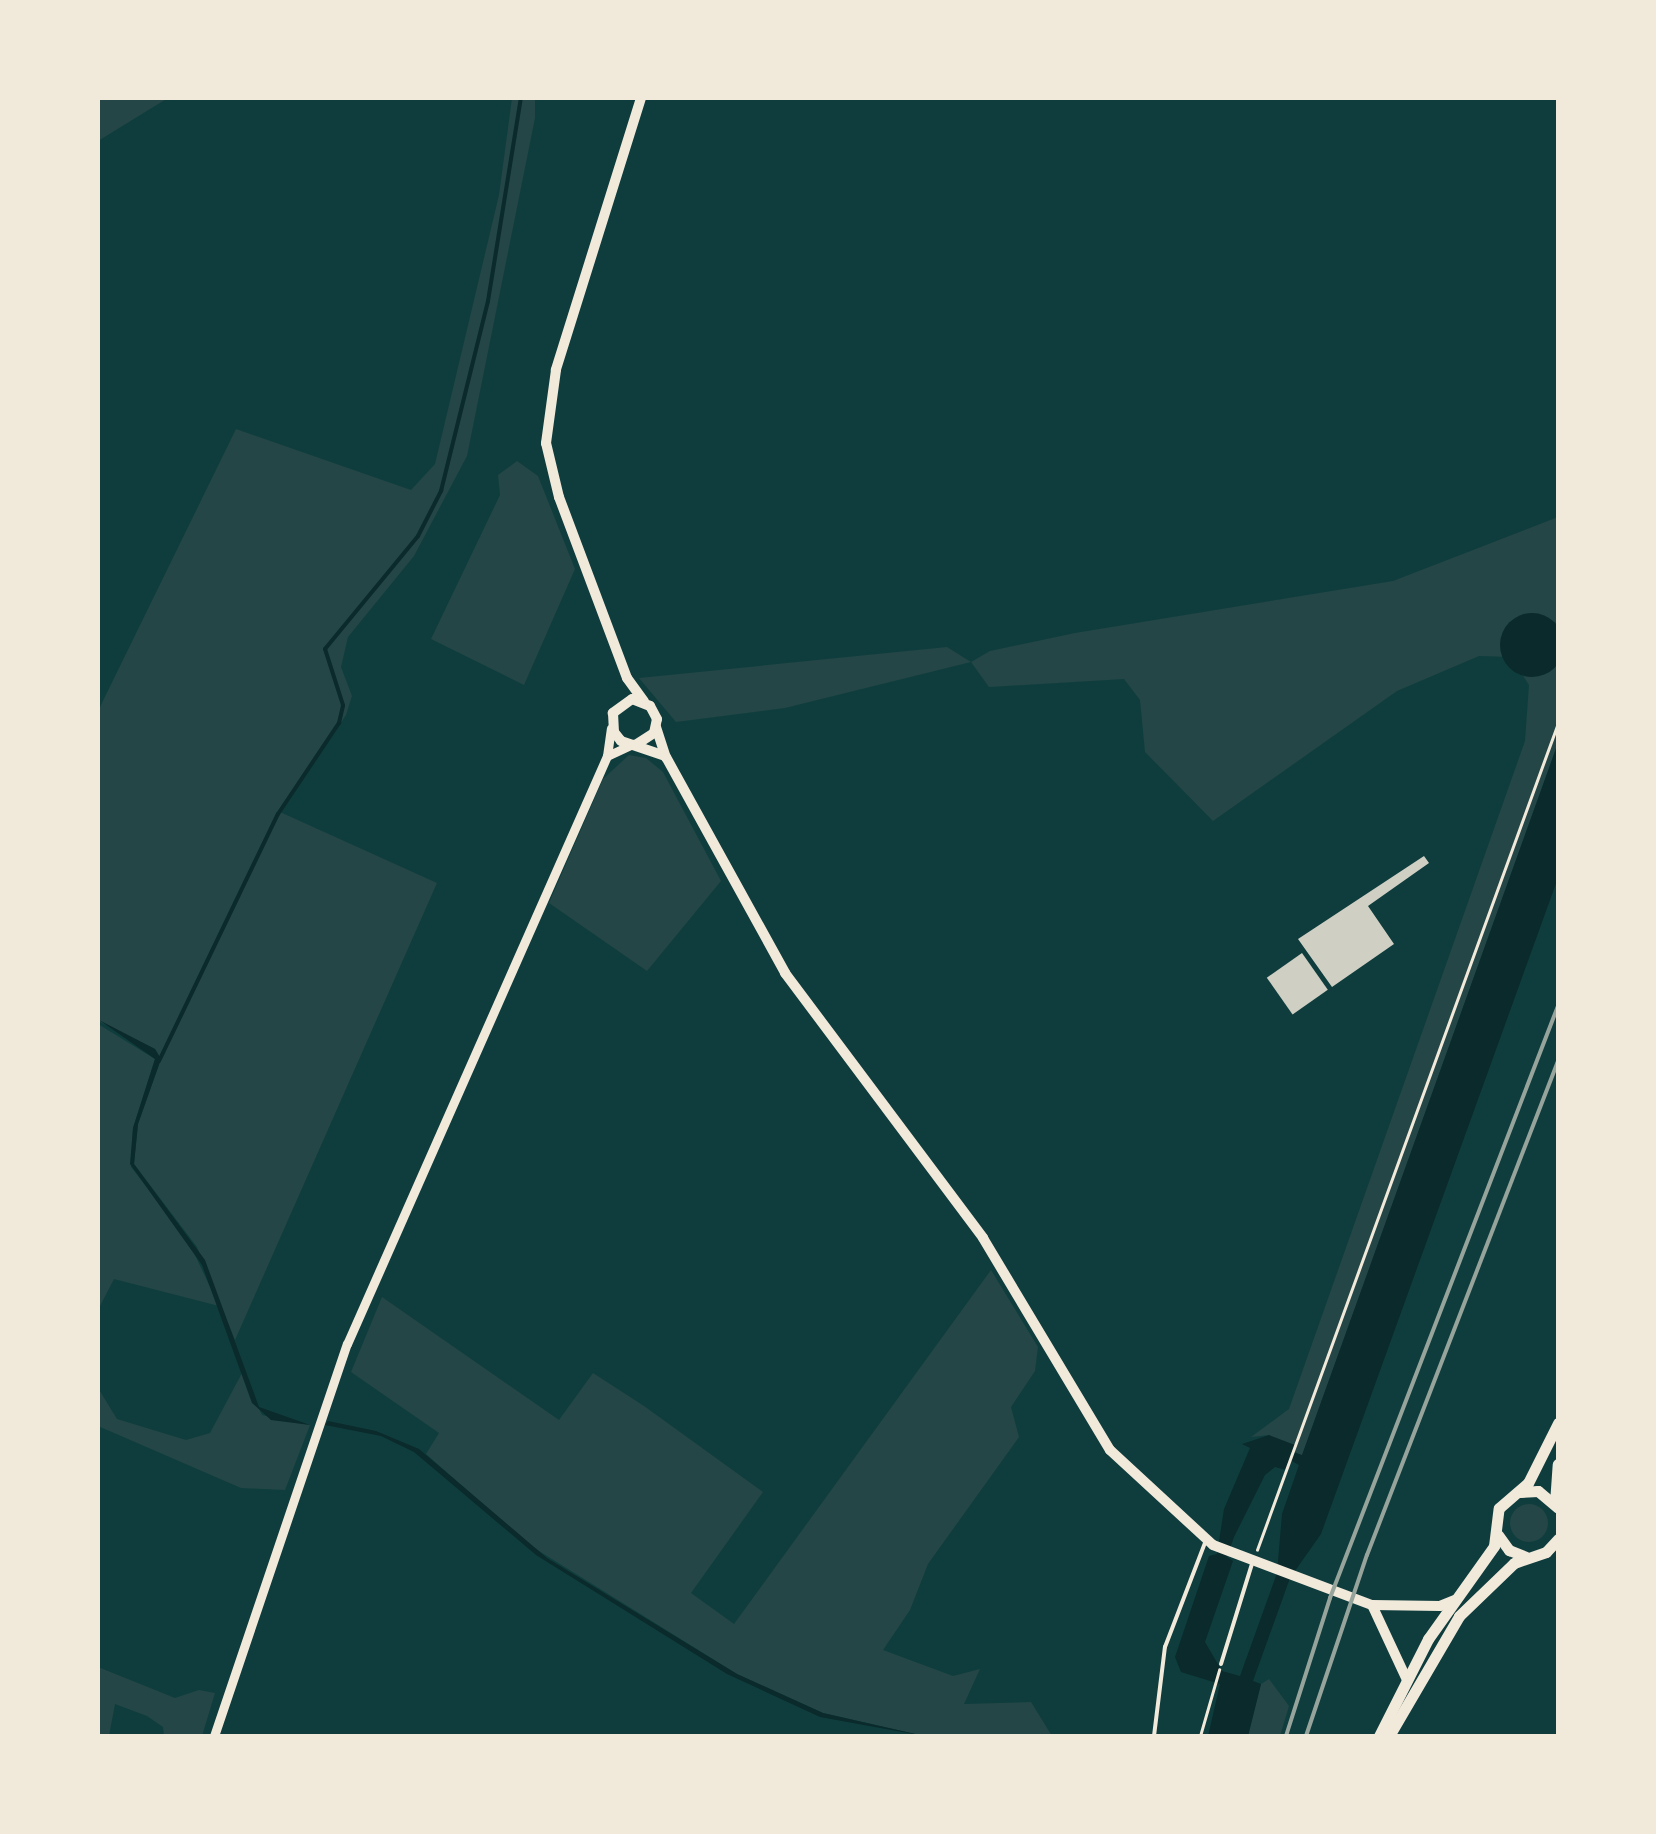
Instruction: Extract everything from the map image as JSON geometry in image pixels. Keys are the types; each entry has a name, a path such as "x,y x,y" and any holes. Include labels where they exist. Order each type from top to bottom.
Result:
{"main road":[{"path":"641,98 556,370 546,443 558,497 627,678 644,701 666,757 785,974 983,1238 1094,1428 1209,1542 1372,1605 1440,1606 1455,1600"},
{"path":"627,678 612,726 635,744 666,757"},
{"path":"616,707 644,701"},
{"path":"635,744 656,727"},
{"path":"1378,1736 1407,1680 1498,1535 1499,1508 1518,1492 1558,1423"},
{"path":"1557,1505 1558,1464"},
{"path":"1518,1492 1538,1492 1557,1505"},
{"path":"1498,1535 1509,1550 1526,1557"},
{"path":"1390,1736 1459,1616 1526,1557 1546,1552 1558,1540"},
{"path":"1372,1605 1407,1680"}],"street":[{"path":"214,1736 319,1422 452,1098 607,756 612,726"},
{"path":"607,756 635,744"}],"lane":[{"path":"1154,1736 1166,1647 1209,1542"},
{"path":"1221,1664 1255,1562"}],"path":[{"path":"1255,1562 1558,723"},
{"path":"1200,1736 1221,1664"}],"shaded area":[{"path":"98,98 168,98 98,141"},
{"path":"512,98 535,98 535,118 467,456 414,556 348,637 341,667 352,696 346,715 280,812 437,883 235,1340 197,1247 134,1164 138,1124 161,1059 155,1049 98,1021 98,711 236,429 411,490 435,464 499,195"},
{"path":"517,461 538,476 575,569 524,685 431,639 500,495 498,475"},
{"path":"1558,517 1558,743 1302,1456 1269,1435 1251,1437 1289,1409 1525,741 1529,685 1511,657 1479,656 1397,691 1213,821 1145,752 1140,700 1124,679 989,687 971,662 990,651 1075,633 1393,581"},
{"path":"1532,613 1555,622 1564,645 1555,668 1532,677 1509,668 1500,645 1509,622"},
{"path":"947,647 971,662 785,708 676,722 639,678"},
{"path":"1558,743 1558,878 1321,1534 1290,1578 1253,1681 1261,1684 1248,1736 1208,1736 1220,1684 1181,1672 1175,1657 1209,1556 1217,1554 1224,1509 1250,1448 1242,1444 1269,1435 1295,1445 1293,1452 1302,1455","holes":["1290,1460 1299,1465 1282,1514 1277,1573 1240,1676 1222,1671 1205,1642 1233,1561 1227,1557 1234,1537 1265,1475 1275,1467 1286,1470"]},
{"path":"629,755 646,758 663,772 721,881 647,971 549,903 603,779"},
{"path":"99,1020 155,1049 161,1059 138,1124 134,1164 205,1260 259,1407 310,1425 271,1420 252,1403 202,1265 130,1164 133,1128 155,1059"},
{"path":"98,1024 155,1059 133,1128 131,1167 187,1238 219,1306 114,1279 98,1310"},
{"path":"991,1270 1038,1347 1035,1371 1011,1407 1019,1437 928,1564 910,1610 883,1650 953,1676 980,1669 964,1704 1031,1702 1052,1736 924,1736 823,1713 737,1674 531,1546 426,1454 439,1433 351,1372 382,1297 559,1420 593,1373 644,1406 763,1492 691,1593 734,1624"},
{"path":"242,1373 262,1415 310,1425 285,1490 241,1488 98,1426 98,1388 117,1419 186,1440 210,1433"},
{"path":"328,1421 376,1431 419,1449 547,1558 737,1674 823,1713 924,1736 820,1717 727,1674 536,1555 414,1452 381,1436 325,1425"},
{"path":"1529,1504 1542,1510 1548,1523 1542,1536 1529,1542 1516,1536 1510,1523 1516,1510"},
{"path":"98,1667 175,1698 199,1690 215,1693 202,1736 164,1736 163,1727 147,1716 115,1704 109,1736 98,1736"},
{"path":"1269,1679 1289,1706 1280,1736 1248,1736 1261,1684"}],"building":[{"path":"1424,856 1429,863 1368,906 1394,944 1332,987 1298,939"},
{"path":"1302,953 1328,990 1293,1015 1267,978"}],"waterway":[{"path":"159,1061 278,814 339,723 343,705 325,649 418,536 441,491 488,301 521,98"}],"railway":[{"path":"1286,1736 1330,1598 1558,1006"},
{"path":"1306,1736 1367,1555 1558,1061"}]}
